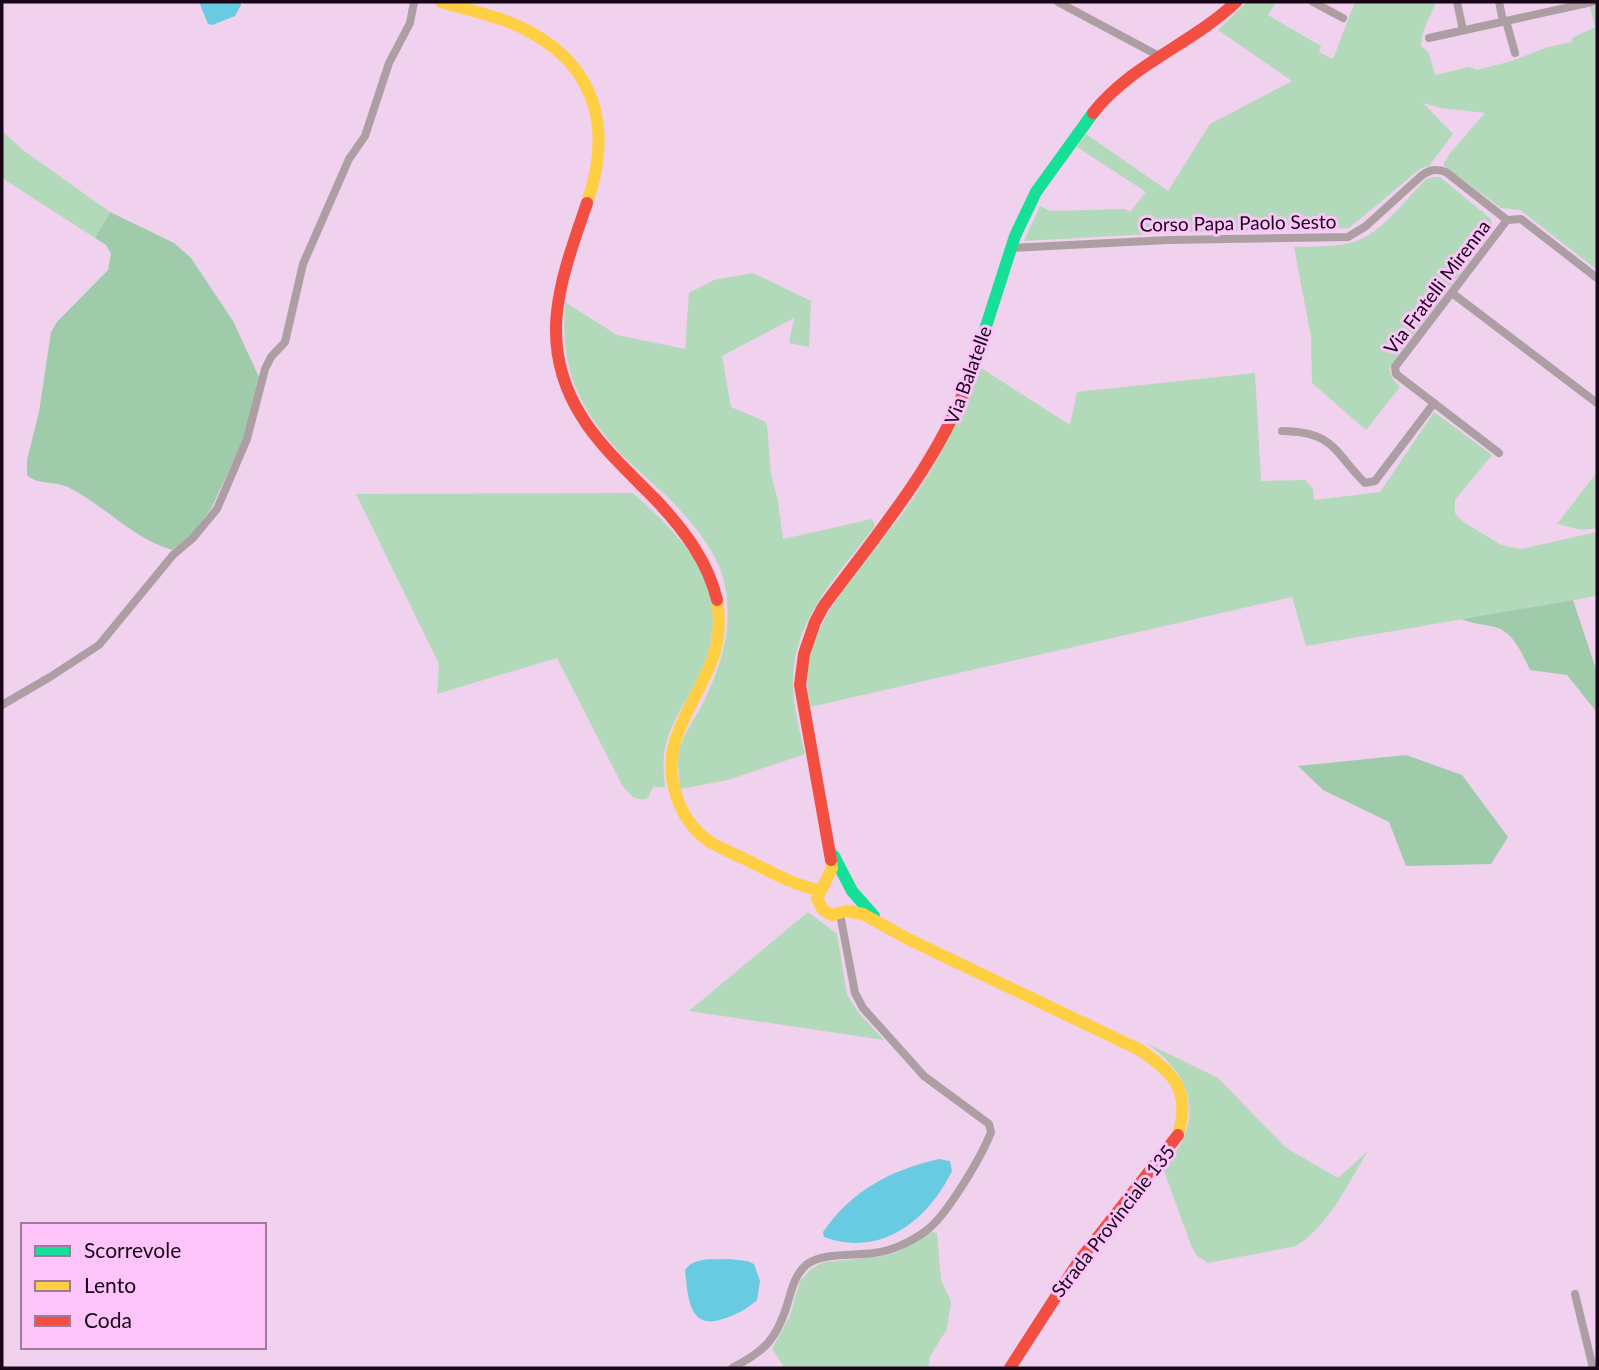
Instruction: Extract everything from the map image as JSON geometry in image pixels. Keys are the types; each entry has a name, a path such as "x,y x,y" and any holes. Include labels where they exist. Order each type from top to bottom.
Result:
{"street":[{"path":"2,705 99,645 173,555 193,538 217,509 247,439 265,369 271,357 285,342 303,264 349,159 365,136 389,63 410,23 414,2"},
{"path":"441,2 509,23 548,43 581,73 591,93 600,131 596,176 561,277 555,306 556,357 562,380 584,422 600,444 685,534 707,570 715,591 719,628 716,648 707,677 676,737 673,749 671,774 676,797 687,820 704,838 795,885 822,886 836,879 849,888 879,921"},
{"path":"1058,2 1159,56"},
{"name":"Via Balatelle","path":"829,843 801,701 801,669 808,638 823,607 928,466 947,431 962,400 1012,248 1036,192 1105,98 1159,56 1218,19 1236,2"},
{"path":"1313,2 1328,5 1343,18"},
{"path":"1457,2 1463,30"},
{"path":"1499,2 1515,53"},
{"path":"1429,38 1505,21 1551,6 1590,2"},
{"name":"Corso Papa Paolo Sesto","path":"1012,248 1168,240 1348,237 1366,226 1421,176 1435,169 1446,172 1507,220"},
{"path":"1507,220 1521,219 1597,278"},
{"name":"Via Fratelli Mirenna","path":"1434,403 1396,374 1395,367 1507,220"},
{"path":"1452,293 1597,403"},
{"path":"1282,431 1305,431 1326,441 1342,454 1365,483 1375,481 1434,403 1499,453"},
{"path":"829,843 832,868 817,902 821,909 832,915 843,912 863,914 879,921"},
{"path":"829,843 849,888 851,903 843,912"},
{"path":"732,1368 761,1352 770,1343 779,1327 793,1283 808,1263 824,1258 884,1252 928,1230 939,1219 964,1181 991,1132 989,1124 924,1076 863,1008 855,993 843,912"},
{"name":"Strada Provinciale 135","path":"879,921 908,939 1152,1057 1174,1078 1183,1099 1183,1121 1172,1146 1058,1291 1010,1368"},
{"path":"1575,1294 1593,1368"}],"green space":[{"path":"1247,2 1276,2 1268,15 1321,46 1319,52 1333,59 1355,2 1436,2 1423,32 1421,46 1429,53 1435,75 1469,67 1477,70 1572,42 1572,38 1595,27 1590,7 1597,6 1597,270 1520,210 1501,208 1443,165 1485,113 1423,103 1453,134 1429,166 1420,169 1349,228 1168,233 1024,241 1040,206 1050,211 1125,209 1130,212 1146,192 1077,147 1086,134 1168,191 1210,124 1292,81 1218,30"},
{"path":"2,131 23,150 110,212 95,238 2,178"},
{"path":"1440,177 1491,219 1492,231 1389,369 1400,387 1366,430 1312,383 1311,337 1294,247 1337,245 1369,235 1387,221 1426,179"},
{"path":"110,212 174,243 191,258 233,321 259,377 244,438 212,507 191,536 172,550 144,538 68,487 36,480 27,475 27,460 39,412 51,332 57,322 108,270 111,254 106,245 95,238"},
{"path":"753,273 811,301 809,347 789,343 794,318 722,356 731,407 764,421 767,426 771,474 783,539 872,519 875,526 820,600 800,640 794,662 793,694 805,754 728,780 680,789 680,747 708,693 725,642 728,607 726,589 718,564 697,530 669,498 611,443 578,394 565,342 565,302 617,335 685,349 689,293 714,280"},
{"path":"981,368 1070,425 1077,392 1255,373 1261,481 1305,480 1313,489 1314,500 1380,492 1434,412 1492,455 1455,500 1455,513 1462,521 1501,545 1521,549 1597,532 1597,596 1306,646 1292,597 810,707 808,665 826,616 917,493 952,432"},
{"path":"1597,472 1597,528 1582,530 1557,524"},
{"path":"633,493 672,531 701,571 710,593 713,617 710,643 701,672 669,733 664,755 665,787 653,787 647,799 633,796 622,785 557,658 437,694 439,664 356,494"},
{"path":"1573,600 1597,672 1597,717 1595,710 1567,675 1530,670 1517,644 1502,630 1462,619"},
{"path":"1406,755 1462,775 1508,837 1491,864 1406,866 1389,822 1323,790 1298,766"},
{"path":"808,912 837,934 847,995 859,1013 884,1040 689,1011"},
{"path":"1146,1043 1218,1078 1286,1148 1338,1178 1368,1151 1328,1216 1308,1237 1296,1246 1208,1263 1197,1256 1164,1171 1184,1138 1188,1123 1188,1096 1177,1072"},
{"path":"932,1232 937,1233 941,1280 951,1302 947,1329 930,1356 928,1368 785,1368 772,1349 790,1316 800,1281 811,1269 824,1262 895,1253"}],"water":[{"path":"199,2 240,2 241,5 235,16 212,25 208,24"},
{"path":"939,1159 950,1161 952,1171 930,1205 900,1230 865,1242 845,1242 824,1237 823,1232 834,1217 860,1193 905,1169"},
{"path":"729,1259 754,1264 760,1281 757,1300 737,1314 711,1321 703,1320 696,1315 689,1300 685,1270 699,1261"}],"traffic: fast":[{"path":"973,367 1015,236 1036,192 1093,113"},
{"path":"834,856 852,891 874,916"}],"traffic: slow":[{"path":"441,2 521,27 555,48 573,66 586,85 594,106 598,129 598,153 587,203"},
{"path":"717,600 718,639 708,671 684,718 673,751 676,795 689,821 710,842 785,879 818,890"},
{"path":"831,860 832,868 817,899 823,910 832,915 846,911 863,914 908,939 1140,1050 1163,1067 1177,1085 1182,1107 1178,1135"}],"traffic: jam":[{"path":"1093,113 1108,96 1143,67 1219,17 1236,2"},
{"path":"587,203 569,258 557,311 559,363 568,390 582,417 598,440 685,534 701,559 717,600"},
{"path":"831,860 800,685 804,654 823,607 908,493 927,463 945,432 973,367"},
{"path":"1010,1368 1079,1261 1178,1135"}]}
